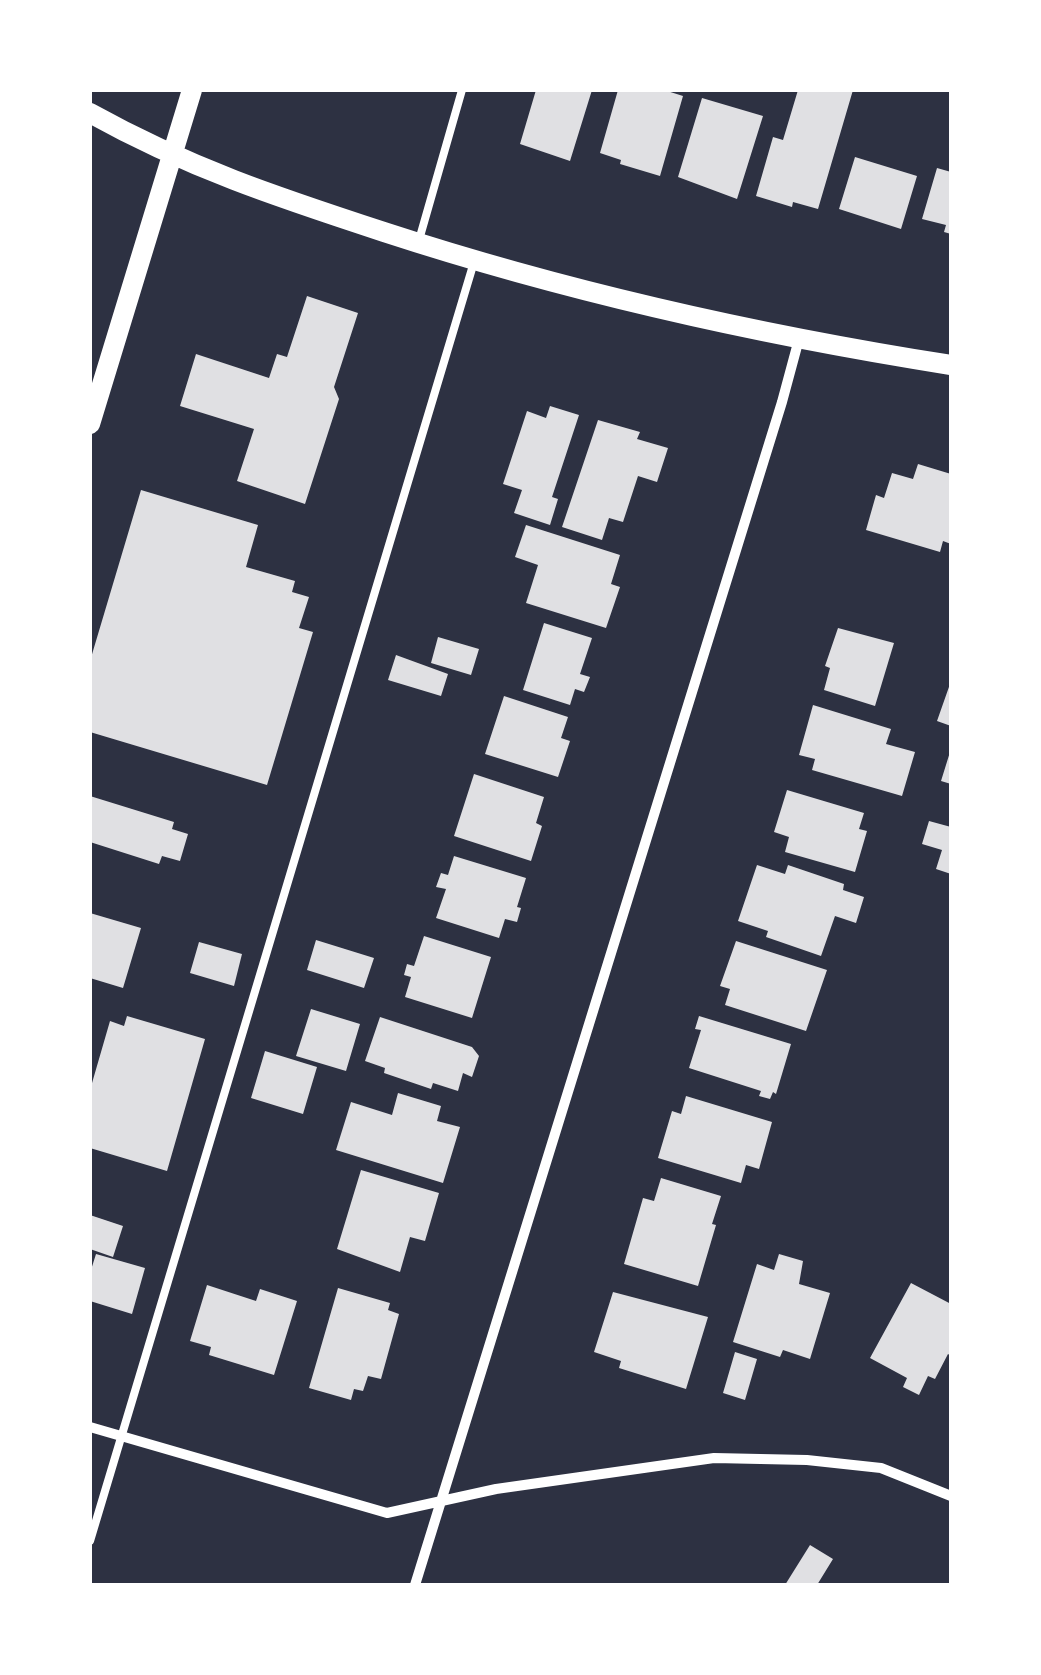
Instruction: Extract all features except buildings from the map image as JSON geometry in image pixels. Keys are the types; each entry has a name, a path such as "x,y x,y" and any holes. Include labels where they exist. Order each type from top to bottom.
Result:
{"main road":[{"path":"90,424 192,90"},
{"path":"90,113 172,156 250,189 418,244 799,339 951,365"}],"street":[{"path":"415,1585 799,339"},
{"path":"90,1427 386,1513 496,1490 714,1458 807,1460 881,1468 951,1496"}],"lane":[{"path":"418,244 462,90"},
{"path":"90,1540 474,260"}]}
